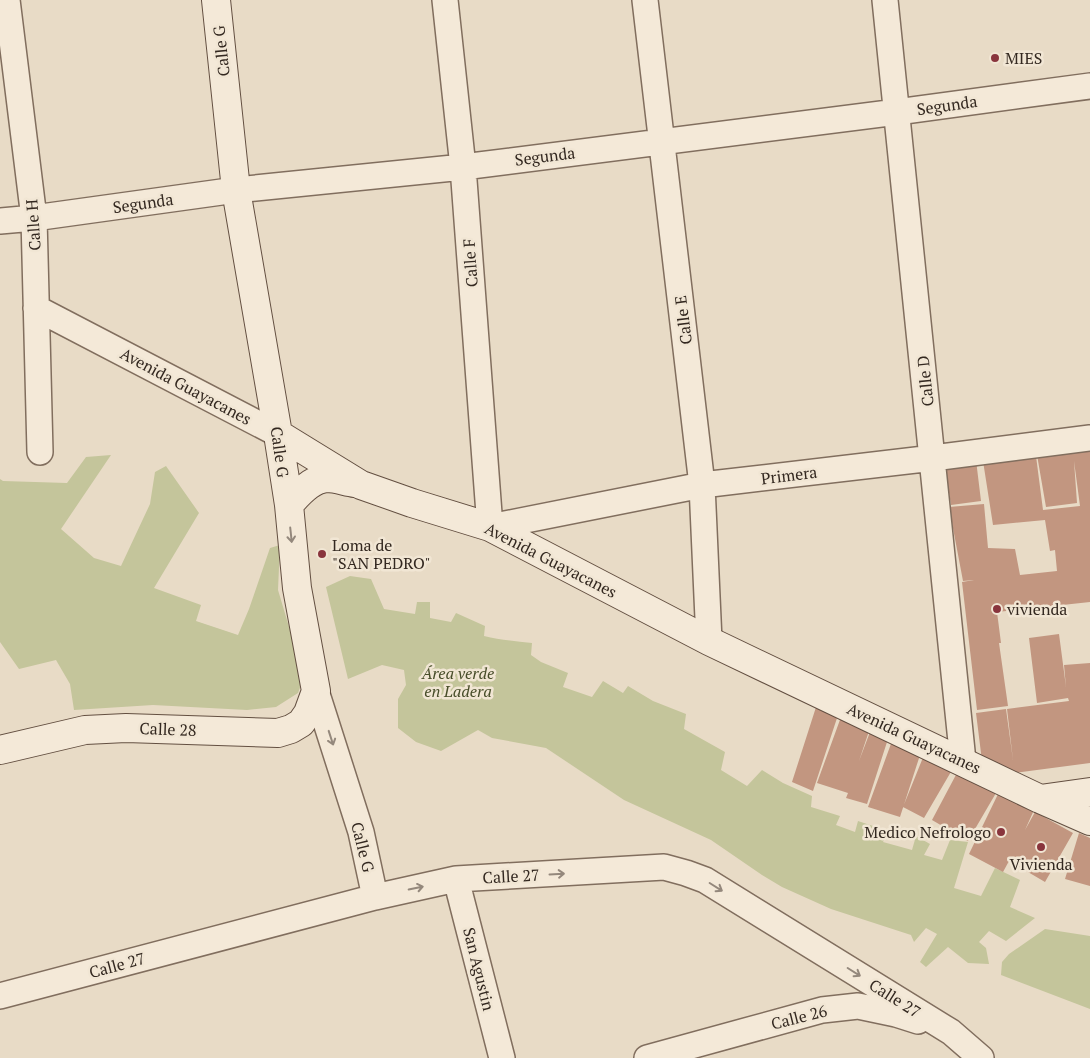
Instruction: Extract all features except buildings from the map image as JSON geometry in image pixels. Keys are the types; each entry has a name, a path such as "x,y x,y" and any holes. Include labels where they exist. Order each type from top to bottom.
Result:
{"street":[{"name":"Calle H","path":"7,0 34,218 40,452"},
{"name":"Calle G","path":"216,0 236,190 289,505 297,588 316,691 361,832 375,897"},
{"name":"Calle F","path":"445,0 463,167 490,527"},
{"name":"Calle E","path":"645,0 702,485 709,641"},
{"name":"Calle D","path":"885,0 964,762"},
{"name":"Segunda","path":"0,221 236,190 463,167 1090,86"},
{"name":"Avenida Guayacanes","path":"36,308 278,434 361,484 412,503 490,527 709,641 1090,821"},
{"name":"Primera","path":"490,527 702,485 1090,438"},
{"path":"289,505 302,490 317,481 327,478 361,484"},
{"name":"Calle 28","path":"0,750 84,730 126,728 278,733 291,729 300,723 308,713 316,691"},
{"path":"1040,799 1090,792"},
{"name":"Calle 27","path":"0,996 375,897 456,879 664,867 705,880 951,1032 981,1058"},
{"name":"San Agustin","path":"456,879 502,1058"},
{"name":"Calle 26","path":"647,1058 822,1010 858,1006 896,1014 951,1032"}],"green space":[{"path":"111,455 61,529 94,558 121,566 150,504 155,472 166,466 199,513 154,588 201,605 196,621 238,635 270,548 280,545 278,590 304,677 298,693 276,707 247,710 153,705 74,710 70,684 56,660 19,669 0,642 0,479 3,481 67,483 86,457"},
{"name":"Área verde en Ladera","path":"350,576 371,579 384,609 415,614 417,602 430,602 430,618 451,622 456,613 485,626 484,636 532,643 531,655 541,662 568,673 563,687 592,697 603,681 623,693 628,686 653,701 686,714 684,729 725,752 721,770 747,786 762,770 783,783 812,796 811,807 840,816 836,825 855,832 858,821 888,831 883,842 912,850 916,836 930,844 924,855 942,860 950,840 968,842 954,888 981,896 995,868 1020,880 1010,907 1035,918 1006,941 989,931 979,942 986,948 989,964 968,963 948,947 926,967 920,962 937,934 926,928 914,942 911,935 831,909 782,887 711,840 624,800 546,748 492,738 478,730 441,751 416,742 398,728 398,699 406,685 404,670 382,665 348,679 326,587"},
{"path":"1045,929 1090,936 1090,1009 1001,975 1002,962 1009,954"}],"place":[{"name":"MIES","path":"995,58"},
{"name":"Loma de \"SAN PEDRO\"","path":"322,554"},
{"name":"vivienda","path":"997,609"},
{"name":"Medico Nefrologo","path":"1001,832"},
{"name":"Vivienda","path":"1041,847"}]}
